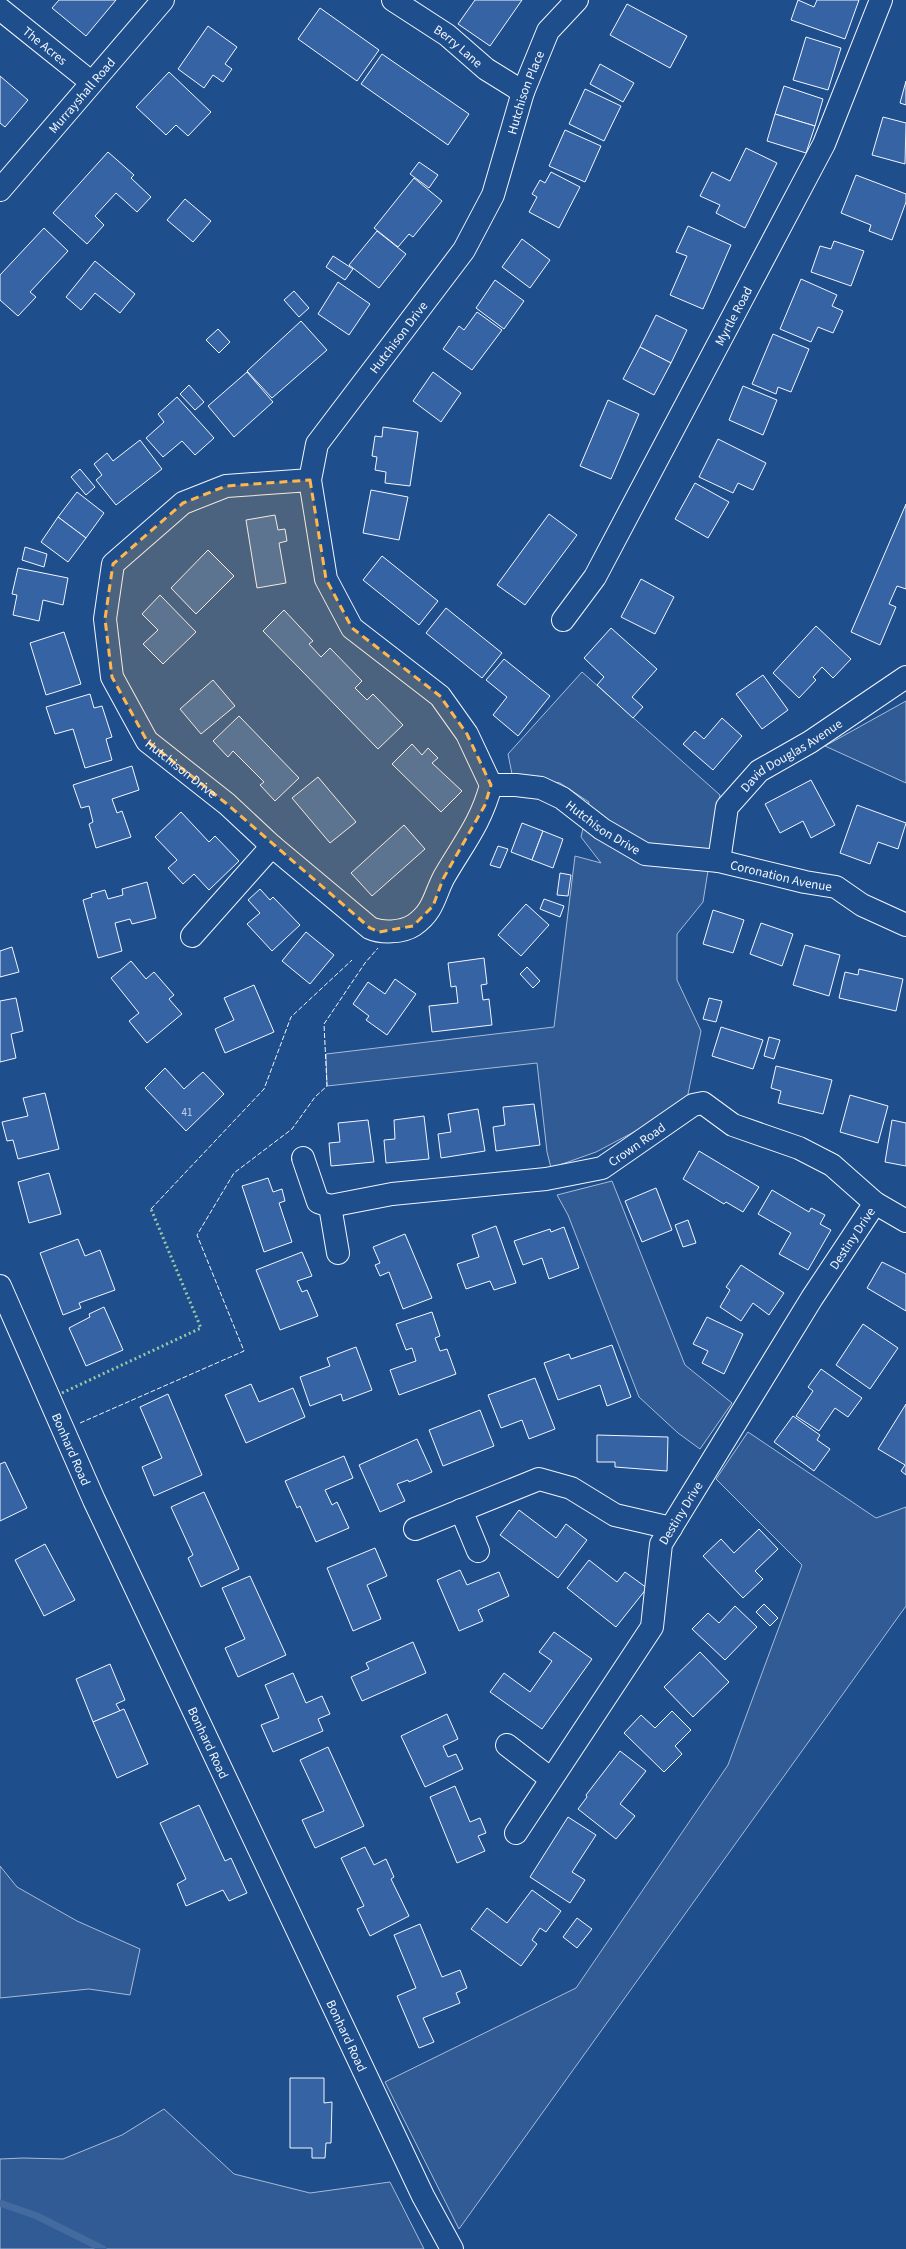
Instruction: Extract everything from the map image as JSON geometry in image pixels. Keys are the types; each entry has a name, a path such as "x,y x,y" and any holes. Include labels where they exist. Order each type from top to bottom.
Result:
{"street":[{"name":"Murrayshall Road","path":"0,190 91,82 163,0"},
{"name":"Berry Lane","path":"393,0 447,35 486,69 523,92"},
{"name":"Hutchison Place","path":"493,195 523,92 548,31 577,0"},
{"name":"Myrtle Road","path":"563,620 595,577 824,144 881,0"},
{"name":"The Acres","path":"0,9 91,82"},
{"name":"Hutchison Drive","path":"310,480 226,486 183,503 113,564 105,619 112,677 147,741 227,804 272,846 370,928 379,932 413,926 433,906 443,879 480,820 491,785 467,734 440,696 352,628 326,580 310,480 317,444 464,250 493,195"},
{"name":"David Douglas Avenue","path":"719,861 727,807 759,771 810,742 906,677"},
{"name":"Hutchison Drive","path":"491,785 516,785 540,788 562,798 602,829 645,854 719,861"},
{"path":"192,936 272,846"},
{"name":"Coronation Avenue","path":"719,861 805,882 836,887 862,905 906,925"},
{"name":"Crown Road","path":"330,1206 392,1194 546,1179 602,1168 693,1105 704,1103 733,1125 799,1148 832,1165 875,1203 906,1221"},
{"path":"302,1158 318,1202 330,1206 338,1253"},
{"name":"Destiny Drive","path":"516,1833 652,1627 662,1544 671,1528 812,1298 875,1203"},
{"name":"Bonhard Road","path":"0,1286 94,1500 423,2196 452,2249"},
{"path":"415,1529 539,1478 571,1488 615,1515 671,1528"},
{"path":"461,1510 478,1551"},
{"path":"507,1745 551,1778"}],"highlighted area":[{"path":"310,480 326,579 352,628 440,696 467,734 491,785 485,805 443,879 433,906 413,926 379,932 370,928 227,804 147,741 112,677 105,619 113,564 183,503 226,486"}],"shaded area":[{"path":"582,672 720,795 703,902 677,934 677,980 701,1031 687,1099 649,1124 596,1152 551,1168 547,1152 537,1063 327,1086 326,1054 554,1027 575,856 601,863 581,837 589,802 560,783 512,774 508,754"},
{"path":"906,701 906,783 825,746"},
{"path":"612,1181 685,1365 732,1403 700,1449 678,1433 639,1397 568,1215 557,1195"},
{"path":"748,1432 876,1518 906,1507 906,1606 459,2229 385,2082 576,1988 728,1765 802,1565 716,1479"},
{"path":"0,1866 17,1887 77,1921 140,1949 130,1995 89,1989 0,1998"},
{"path":"164,2109 234,2174 310,2193 390,2182 424,2249 0,2249 0,2159 63,2159 122,2135"}],"building":[{"path":"59,0 116,0 86,36 52,8"},
{"path":"475,0 522,0 490,46 458,24"},
{"path":"798,0 814,7 817,0 859,0 845,39 791,20"},
{"path":"627,4 687,36 670,68 610,35"},
{"path":"320,8 379,50 357,81 298,39"},
{"path":"208,26 237,47 225,64 232,69 223,82 213,75 204,88 178,69"},
{"path":"806,37 841,48 828,90 793,80"},
{"path":"382,54 469,114 448,145 361,84"},
{"path":"600,64 634,83 623,102 590,84"},
{"path":"169,72 211,112 188,136 176,125 166,135 136,107"},
{"path":"0,76 28,100 5,127 0,123"},
{"path":"906,81 906,105 900,103"},
{"path":"784,86 823,99 815,126 775,114"},
{"path":"585,89 621,106 604,141 569,124"},
{"path":"775,114 815,126 806,153 767,141"},
{"path":"883,117 906,123 905,164 872,155"},
{"path":"565,130 601,146 585,182 549,166"},
{"path":"746,148 777,163 745,228 716,213 720,205 700,196 712,172 730,181"},
{"path":"108,152 134,175 131,178 151,197 137,212 116,193 95,216 104,225 87,244 53,213"},
{"path":"419,162 438,175 429,188 410,174"},
{"path":"551,172 580,187 559,228 529,212 537,197 532,194 540,180 545,183"},
{"path":"856,175 906,194 906,202 892,240 869,231 871,225 841,213"},
{"path":"414,178 442,201 413,237 409,234 398,247 374,228"},
{"path":"185,199 211,221 193,242 167,220"},
{"path":"688,226 731,245 703,309 670,295 687,256 676,252"},
{"path":"44,228 68,251 30,292 36,297 18,316 0,300 0,275"},
{"path":"377,231 406,254 379,288 349,265"},
{"path":"522,239 550,260 530,288 502,267"},
{"path":"834,241 864,251 851,286 811,272 820,246 831,249"},
{"path":"333,256 353,269 345,280 326,267"},
{"path":"95,261 135,294 120,313 95,293 81,310 66,297"},
{"path":"801,279 837,295 832,306 843,311 833,333 818,327 811,342 780,329"},
{"path":"495,280 524,301 504,329 476,308"},
{"path":"338,282 370,304 349,335 318,314"},
{"path":"294,291 309,308 299,317 284,300"},
{"path":"477,312 502,330 472,370 443,349 459,326 464,330"},
{"path":"656,315 687,330 671,363 640,347"},
{"path":"301,321 327,350 272,398 247,371"},
{"path":"218,329 230,342 219,353 206,340"},
{"path":"773,334 809,349 791,392 778,387 776,394 752,384"},
{"path":"640,347 671,363 654,395 623,379"},
{"path":"247,372 273,402 234,437 208,406"},
{"path":"433,372 461,393 441,422 413,401"},
{"path":"189,385 204,402 195,410 180,394"},
{"path":"743,386 777,400 763,435 729,420"},
{"path":"177,397 214,438 195,455 182,441 163,457 146,438 164,422 158,414"},
{"path":"608,400 639,414 611,479 580,466"},
{"path":"383,427 418,432 410,486 385,483 386,472 375,470 377,457 372,456 375,436 382,437"},
{"path":"718,439 766,463 753,490 738,483 733,493 699,477"},
{"path":"140,440 162,469 116,505 96,480 102,475 94,464 107,453 113,461"},
{"path":"80,469 95,487 86,495 71,477"},
{"path":"695,483 729,502 708,538 675,519"},
{"path":"371,490 408,497 399,540 363,533"},
{"path":"77,492 104,513 86,538 58,517"},
{"path":"906,504 906,589 897,586 889,604 896,607 880,645 851,632"},
{"path":"549,514 577,535 525,605 497,585"},
{"path":"275,515 278,530 285,529 287,541 279,543 286,583 257,588 246,520"},
{"path":"58,517 86,538 68,562 41,542"},
{"path":"25,547 47,554 44,567 22,560"},
{"path":"208,550 234,576 196,614 171,588"},
{"path":"382,556 438,601 419,625 363,580"},
{"path":"18,568 68,578 63,605 43,600 39,621 13,615 17,595 12,594"},
{"path":"641,579 674,597 655,634 621,617"},
{"path":"160,595 196,632 163,664 143,644 158,630 142,614"},
{"path":"446,608 502,653 482,678 426,633"},
{"path":"284,610 313,641 309,644 321,657 330,648 362,681 355,688 367,700 373,694 403,725 378,749 263,631"},
{"path":"816,626 851,659 833,678 822,667 813,677 816,680 799,698 773,673"},
{"path":"611,628 657,669 632,697 643,707 633,718 597,685 604,677 584,658"},
{"path":"64,632 81,684 46,695 30,643"},
{"path":"504,659 550,696 518,736 493,715 507,697 486,680"},
{"path":"763,675 788,710 762,729 736,694"},
{"path":"213,680 235,706 201,734 180,709"},
{"path":"90,694 94,708 102,706 112,737 106,739 112,760 85,768 73,729 55,734 46,707"},
{"path":"239,716 299,778 275,801 260,785 264,782 233,751 228,757 213,741"},
{"path":"722,718 742,736 713,770 683,744 695,731 704,739"},
{"path":"412,744 422,755 428,748 438,758 432,763 462,791 441,812 392,764"},
{"path":"132,766 139,790 112,799 117,813 122,811 131,837 96,848 89,824 93,822 89,806 81,808 73,785"},
{"path":"318,777 356,822 330,843 292,798"},
{"path":"811,780 835,825 811,838 803,821 780,833 765,804"},
{"path":"857,805 906,823 898,849 878,842 870,864 840,853"},
{"path":"181,812 209,842 215,836 239,861 209,890 194,874 183,884 168,868 177,860 155,837"},
{"path":"522,823 543,831 532,860 511,852"},
{"path":"404,825 425,849 372,896 351,873"},
{"path":"543,831 563,839 553,868 532,860"},
{"path":"498,846 508,849 500,868 490,865"},
{"path":"560,873 571,875 568,896 557,895"},
{"path":"147,882 156,918 132,924 130,919 115,923 122,951 98,958 83,900 92,897 91,894 105,890 108,899 123,895 122,889"},
{"path":"260,889 270,900 273,897 300,925 272,951 247,924 260,913 248,900"},
{"path":"544,899 564,906 560,917 540,909"},
{"path":"526,904 549,925 521,956 498,935"},
{"path":"713,910 744,920 733,953 703,944"},
{"path":"761,923 793,934 782,966 750,954"},
{"path":"306,932 334,955 310,984 282,961"},
{"path":"805,945 840,955 829,996 793,985"},
{"path":"12,947 19,972 0,977 0,951"},
{"path":"484,958 487,984 481,985 483,1000 489,999 492,1025 432,1032 429,1006 458,1003 456,986 451,987 448,963"},
{"path":"131,961 146,979 154,972 174,995 169,999 182,1014 147,1043 129,1021 139,1013 111,978"},
{"path":"527,967 540,981 533,988 520,974"},
{"path":"859,969 903,979 896,1011 839,998 845,972 858,975"},
{"path":"395,979 416,994 387,1035 366,1020 369,1016 353,1004 368,982 385,994"},
{"path":"254,985 274,1032 225,1053 215,1029 234,1020 224,998"},
{"path":"16,998 23,1031 11,1034 16,1058 0,1062 0,1001"},
{"path":"709,998 722,1001 716,1022 703,1019"},
{"path":"721,1027 763,1040 753,1069 712,1056"},
{"path":"769,1037 780,1040 774,1059 764,1056"},
{"path":"776,1066 832,1080 823,1114 778,1103 781,1091 771,1088"},
{"path":"165,1068 184,1089 203,1072 224,1094 186,1131 145,1088"},
{"path":"45,1093 59,1149 18,1159 13,1140 7,1141 2,1122 28,1116 23,1098"},
{"path":"850,1095 888,1106 878,1143 840,1132"},
{"path":"534,1104 540,1145 496,1151 493,1127 505,1125 503,1107"},
{"path":"478,1109 485,1151 441,1158 438,1134 451,1132 448,1114"},
{"path":"424,1116 429,1159 386,1163 384,1140 395,1139 394,1120"},
{"path":"368,1120 374,1162 331,1166 329,1143 340,1142 338,1123"},
{"path":"892,1120 906,1123 906,1166 885,1162"},
{"path":"699,1151 759,1187 743,1212 726,1202 724,1204 683,1179"},
{"path":"49,1173 61,1214 29,1223 18,1182"},
{"path":"268,1178 273,1192 282,1189 285,1201 279,1203 292,1242 264,1252 242,1186"},
{"path":"656,1188 672,1230 642,1242 625,1201"},
{"path":"772,1190 809,1212 811,1208 825,1215 820,1224 831,1230 808,1270 779,1254 791,1233 758,1214"},
{"path":"688,1220 696,1243 683,1247 675,1225"},
{"path":"496,1226 516,1283 494,1290 490,1281 466,1289 457,1264 479,1257 472,1235"},
{"path":"564,1227 579,1268 549,1279 542,1258 523,1265 514,1241 550,1229 551,1232"},
{"path":"405,1234 432,1298 403,1309 389,1272 380,1276 375,1265 380,1263 373,1247"},
{"path":"78,1239 85,1256 100,1250 115,1290 79,1303 81,1308 63,1315 40,1253"},
{"path":"302,1252 312,1276 297,1281 302,1292 307,1290 318,1316 280,1330 256,1270"},
{"path":"882,1262 906,1274 906,1311 867,1288"},
{"path":"741,1265 784,1293 769,1315 753,1303 741,1321 720,1307 730,1290 726,1287"},
{"path":"104,1307 123,1350 86,1366 69,1328 90,1317 89,1314"},
{"path":"432,1312 440,1336 435,1338 440,1351 447,1349 456,1374 399,1395 390,1370 416,1361 412,1348 406,1350 396,1324"},
{"path":"707,1317 743,1334 724,1374 702,1363 708,1351 693,1344"},
{"path":"863,1324 898,1348 870,1389 836,1365"},
{"path":"612,1345 631,1397 607,1406 600,1385 558,1400 544,1363 569,1354 571,1359"},
{"path":"356,1347 372,1390 343,1401 341,1394 310,1406 300,1377 330,1366 327,1358"},
{"path":"821,1369 862,1398 848,1417 835,1408 819,1431 796,1416 813,1391 808,1387"},
{"path":"535,1378 555,1429 529,1439 522,1420 501,1428 488,1395"},
{"path":"251,1384 259,1402 293,1388 305,1417 246,1443 225,1395"},
{"path":"168,1394 202,1475 154,1496 142,1467 162,1458 140,1407"},
{"path":"906,1404 906,1475 901,1471 905,1465 878,1449"},
{"path":"480,1410 494,1446 443,1466 429,1430"},
{"path":"793,1416 820,1435 817,1440 830,1449 814,1471 774,1442"},
{"path":"597,1435 668,1437 667,1471 615,1467 615,1462 597,1462"},
{"path":"417,1439 432,1472 409,1482 408,1480 397,1484 405,1501 380,1512 359,1465"},
{"path":"344,1456 353,1478 325,1490 332,1505 337,1502 349,1528 316,1542 300,1506 297,1508 285,1481"},
{"path":"5,1462 27,1508 0,1521 0,1464"},
{"path":"204,1492 239,1569 201,1587 188,1558 193,1555 171,1507"},
{"path":"519,1510 556,1538 566,1524 587,1540 558,1578 500,1535"},
{"path":"759,1529 778,1549 755,1571 763,1579 743,1598 703,1556 721,1539 734,1553"},
{"path":"45,1544 75,1600 44,1616 15,1560"},
{"path":"375,1548 387,1576 367,1585 381,1619 353,1631 327,1568"},
{"path":"589,1560 617,1582 625,1572 647,1588 616,1627 567,1588"},
{"path":"460,1570 467,1585 499,1572 509,1596 478,1610 483,1621 459,1631 437,1580"},
{"path":"250,1576 286,1655 238,1677 225,1648 245,1639 222,1588"},
{"path":"764,1604 778,1618 770,1626 756,1612"},
{"path":"735,1606 757,1627 725,1660 692,1629 708,1613 719,1623"},
{"path":"554,1632 592,1659 542,1729 490,1692 504,1673 530,1692 552,1661 539,1652"},
{"path":"413,1642 426,1673 362,1701 351,1677 369,1669 366,1663"},
{"path":"700,1652 729,1682 693,1717 664,1687"},
{"path":"110,1664 125,1700 116,1704 120,1711 93,1722 76,1679"},
{"path":"293,1673 306,1703 322,1696 330,1714 318,1719 323,1731 273,1752 261,1725 279,1718 265,1685"},
{"path":"124,1709 148,1764 117,1778 93,1722"},
{"path":"672,1711 691,1730 675,1746 682,1754 664,1772 624,1733 641,1715 655,1728"},
{"path":"447,1714 458,1739 443,1746 448,1757 456,1754 463,1769 425,1787 401,1736"},
{"path":"328,1747 364,1826 315,1848 302,1820 324,1811 300,1760"},
{"path":"620,1751 646,1771 620,1804 635,1816 616,1839 578,1809 587,1797 586,1795"},
{"path":"455,1786 470,1822 480,1818 486,1833 478,1836 485,1851 457,1863 430,1797"},
{"path":"199,1805 225,1861 231,1858 247,1893 229,1901 223,1890 186,1906 177,1884 186,1879 160,1823"},
{"path":"568,1817 596,1835 572,1872 585,1880 570,1903 530,1877"},
{"path":"365,1847 374,1865 386,1859 394,1877 391,1879 409,1916 370,1936 357,1909 364,1906 341,1858"},
{"path":"532,1890 561,1911 546,1932 540,1928 532,1940 537,1944 521,1966 471,1929 487,1908 507,1923"},
{"path":"577,1918 592,1929 577,1948 563,1937"},
{"path":"420,1924 442,1977 460,1970 467,1988 456,1993 460,2003 423,2018 434,2042 419,2048 397,1996 416,1988 394,1935"},
{"path":"290,2078 324,2078 324,2103 332,2102 331,2143 326,2143 325,2158 312,2158 312,2148 290,2148"}],"waterway":[{"path":"0,2203 37,2216 103,2249"}],"hedge":[{"path":"62,1393 201,1328 151,1209"}],"fence":[{"path":"80,1423 244,1351 197,1235 234,1173 292,1129 315,1097 327,1086 324,1024 365,963 378,948"},
{"path":"151,1209 264,1089 291,1017 352,960"}]}
